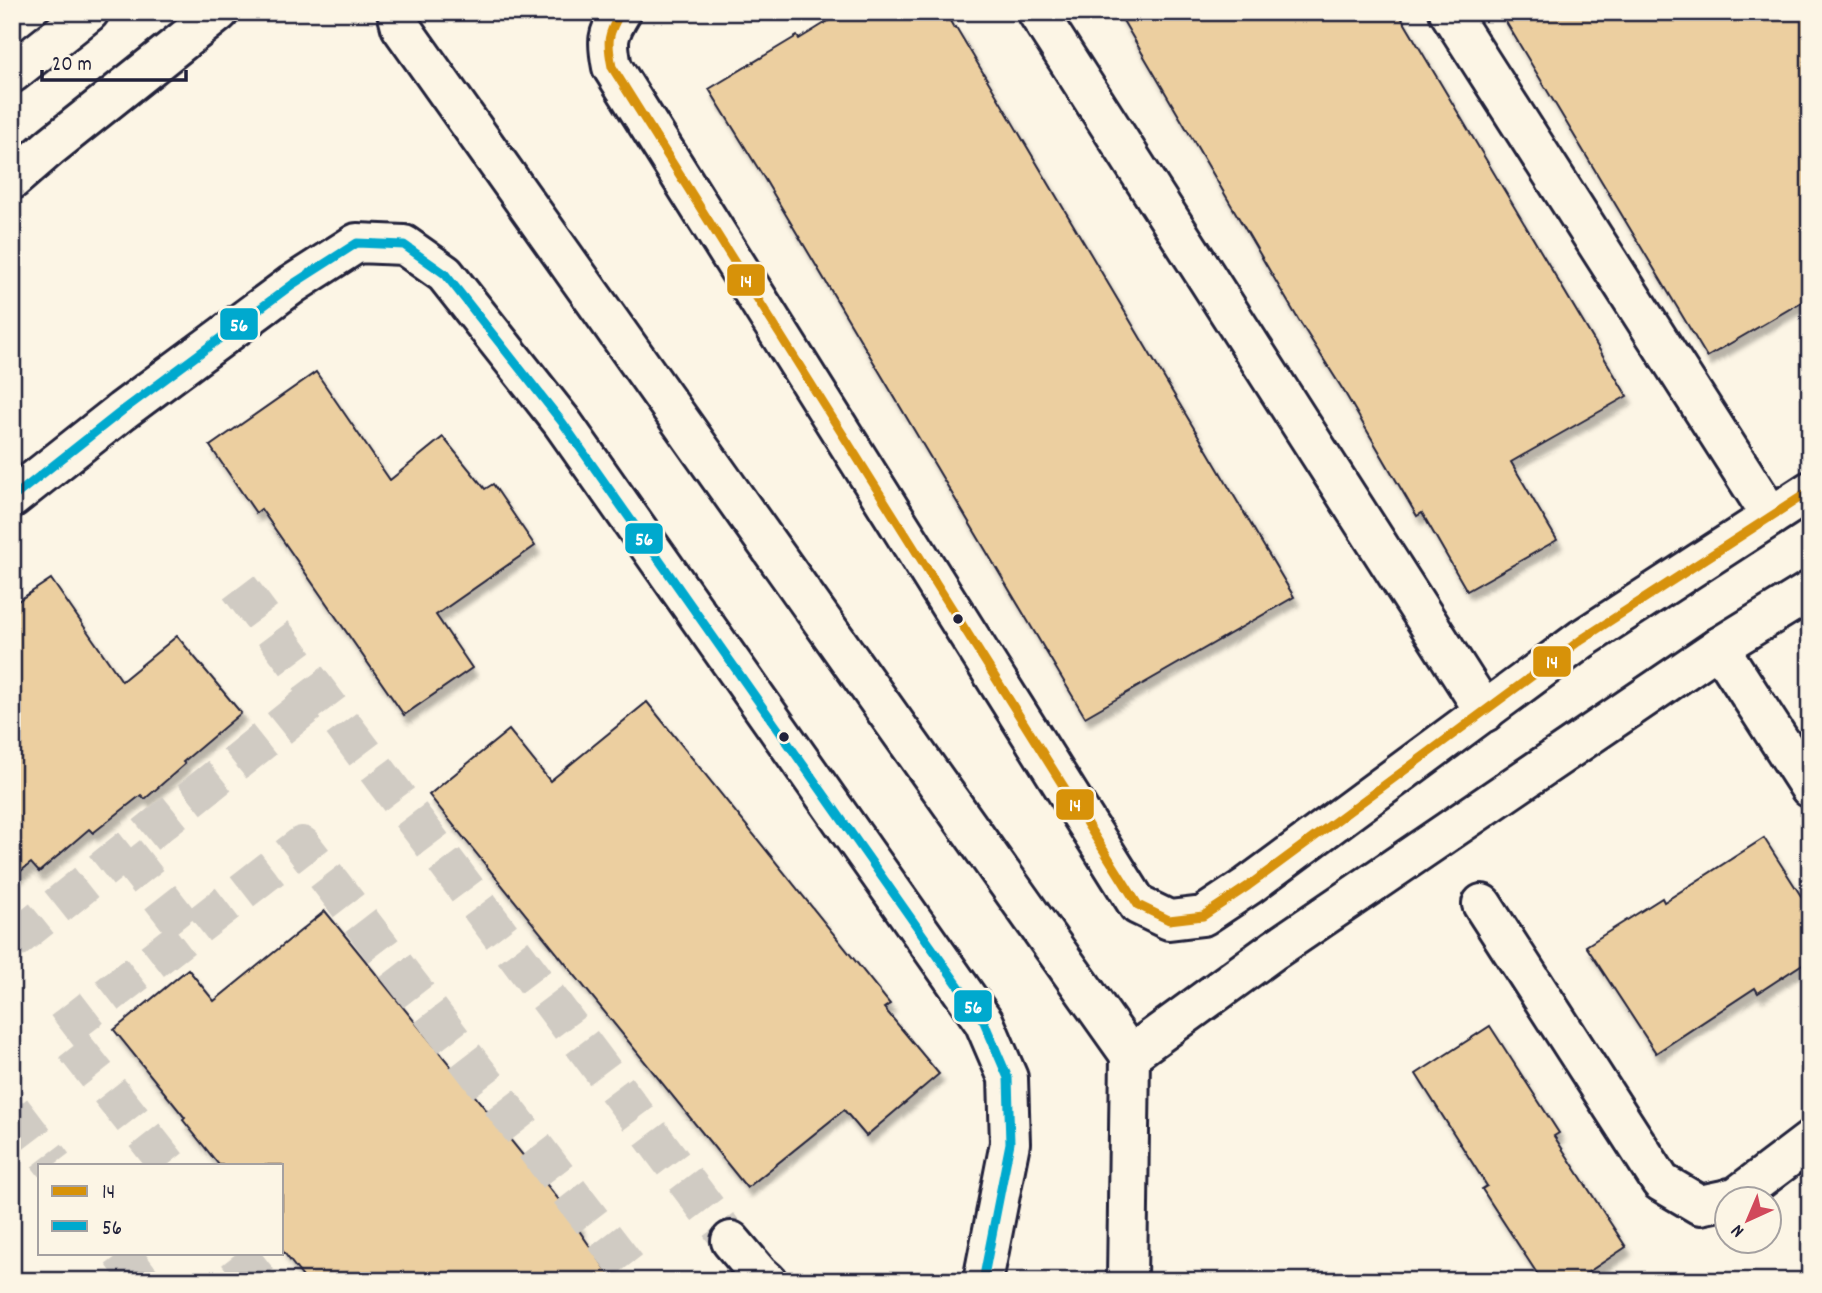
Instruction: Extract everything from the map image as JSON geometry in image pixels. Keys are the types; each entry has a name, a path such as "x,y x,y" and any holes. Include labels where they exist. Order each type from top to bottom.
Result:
{"street":[{"path":"12,74 89,12"},
{"path":"12,180 219,12"},
{"path":"621,12 607,42 612,67 1138,905 1169,920 1203,916 1248,887 1582,639 1810,491"},
{"path":"1037,12 1485,712"},
{"path":"1449,12 1771,516"},
{"path":"389,17 1130,1055 1127,1281"},
{"path":"12,498 122,411 293,284 357,243 404,245 445,274 562,422 985,1022 1008,1078 1010,1143 983,1281"},
{"path":"1130,1055 1274,950 1719,646 1810,592"},
{"path":"1719,646 1810,788"},
{"path":"1482,904 1661,1182 1700,1205 1714,1202"},
{"path":"1753,1184 1810,1141"},
{"path":"731,1241 767,1281"}],"building":[{"path":"843,12 945,12 1294,597 1085,717 709,89 797,36 799,39"},
{"path":"1118,12 1398,12 1627,396 1511,462 1557,540 1467,591 1422,513 1417,516 1298,319"},
{"path":"1500,12 1810,12 1810,297 1707,357"},
{"path":"316,372 390,480 443,437 485,489 493,484 535,546 436,615 472,668 404,715 261,509 256,513 210,446"},
{"path":"51,579 122,681 177,636 241,713 183,762 185,764 145,799 141,795 93,833 89,829 39,872 31,863 12,878 12,605"},
{"path":"647,702 890,1004 884,1008 939,1074 866,1136 844,1110 747,1188 429,795 509,730 550,781"},
{"path":"1764,838 1810,910 1810,959 1758,993 1755,988 1656,1053 1586,946 1662,898 1664,902"},
{"path":"325,911 581,1227 578,1229 614,1281 306,1281 284,1253 284,1164 218,1164 114,1030 188,969 214,1001"},
{"path":"1490,1026 1559,1133 1554,1136 1626,1247 1575,1281 1542,1281 1482,1189 1487,1186 1416,1074"}],"tunnel":[{"path":"239,587 731,1241"},
{"path":"12,942 320,695"},
{"path":"167,1164 62,1031 302,845 638,1281"},
{"path":"125,852 188,932"},
{"path":"12,1110 53,1164"},
{"path":"122,1254 142,1281"},
{"path":"238,1254 259,1281"}],"transit line":[{"name":"14","path":"621,12 609,38 612,67 1138,905 1169,920 1203,916 1248,886 1582,639 1810,491"},
{"name":"56","path":"12,498 122,411 293,284 357,243 404,245 445,274 562,422 984,1022 1008,1078 1010,1143 983,1281"}]}
